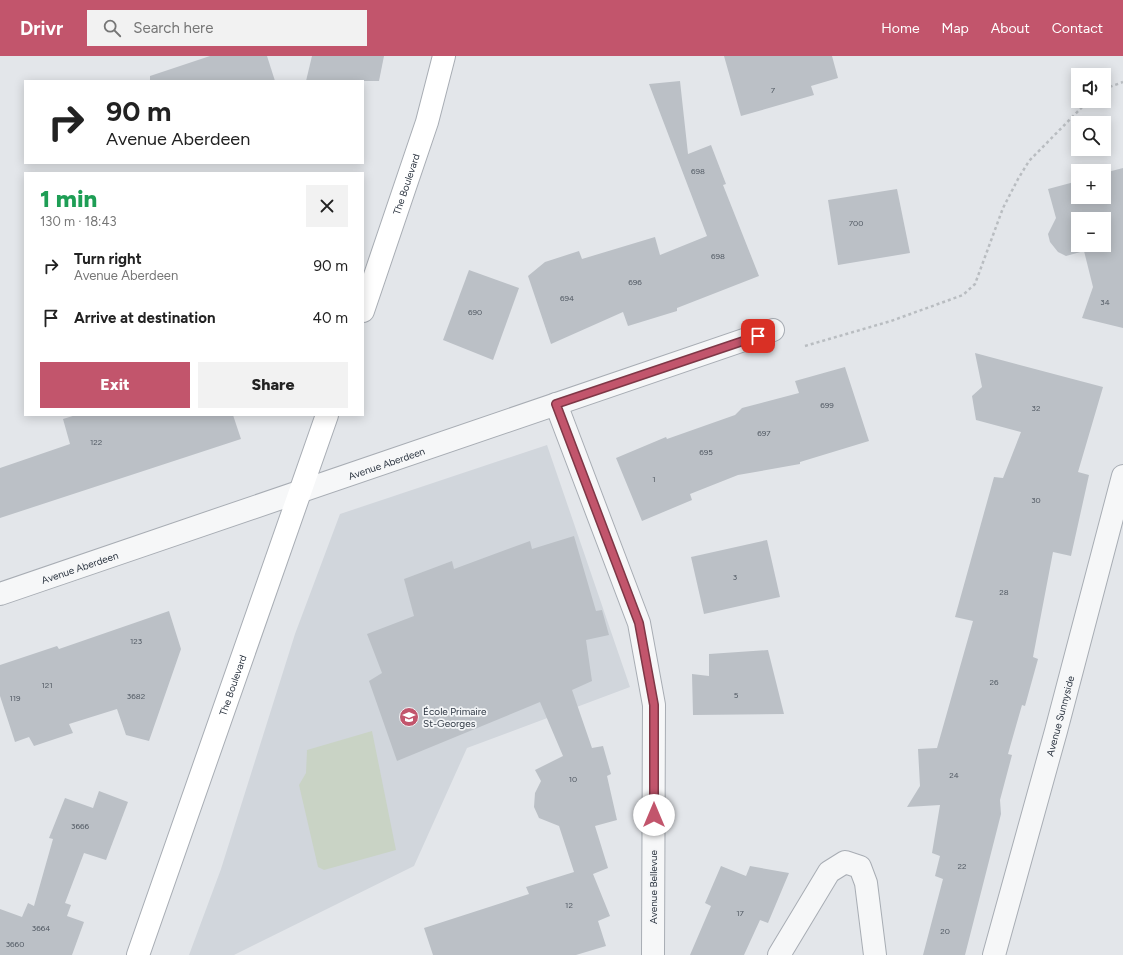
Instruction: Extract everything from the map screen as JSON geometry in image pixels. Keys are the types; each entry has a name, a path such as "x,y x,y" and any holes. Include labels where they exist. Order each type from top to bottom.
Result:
{"main road":[{"name":"The Boulevard","path":"364,308 425,129 444,56"},
{"name":"The Boulevard","path":"138,955 327,416"}],"street":[{"name":"Avenue Aberdeen","path":"0,594 300,494 773,330"},
{"name":"Avenue Bellevue","path":"556,404 639,623 654,705 653,955"},
{"name":"Avenue Sunnyside","path":"994,955 1056,731 1123,476"},
{"path":"779,955 829,872 845,862 860,867 866,883 875,955"}],"path":[{"path":"1111,86 1123,82"},
{"path":"805,346 891,320 963,295 970,290 975,284 1003,208 1021,173 1029,161 1081,108"}],"shaded area":[{"name":"École Primaire St-Georges","path":"547,445 630,687 467,748 414,866 234,955 189,955 221,869 295,634 340,514"}],"green space":[{"path":"372,731 396,850 324,870 318,867 299,785 306,773 307,750"}],"building":[{"path":"210,56 267,56 275,80 150,80 150,76"},
{"path":"312,56 384,56 379,81 306,80"},
{"path":"724,56 832,56 838,78 811,86 814,95 741,116"},
{"path":"680,81 688,154 711,145 726,184 723,185 759,276 677,308 677,311 628,326 623,312 551,344 528,276 545,262 579,251 582,259 655,237 660,255 707,236 649,84"},
{"path":"1123,168 1123,328 1082,318 1093,287 1084,252 1111,252 1111,212 1071,212 1071,252 1080,252 1066,256 1058,252 1050,242 1048,234 1056,218 1048,189 1071,183 1071,204 1111,204 1111,171"},
{"path":"897,189 910,253 838,265 828,200"},
{"path":"469,270 519,288 493,360 443,340"},
{"path":"975,353 1103,387 1078,472 1089,475 1071,556 1053,552 1033,657 1038,659 1025,706 1022,705 1008,754 1012,755 1000,800 1001,814 965,955 923,955 943,879 935,876 940,856 932,853 940,805 907,807 920,786 918,749 937,748 973,621 955,617 994,477 1003,478 1021,432 976,420 972,396 982,387"},
{"path":"845,367 869,441 800,462 800,464 738,475 690,494 692,500 642,521 616,458 666,437 667,439 735,415 742,408 799,393 795,381"},
{"path":"73,416 233,416 241,439 0,518 0,468 70,444 63,419"},
{"path":"574,536 596,611 602,610 609,635 586,640 592,681 572,690 592,748 603,746 611,774 607,776 617,820 595,826 608,868 593,874 610,916 598,921 606,946 576,955 433,955 424,928 529,894 526,887 574,872 559,826 539,818 534,807 535,793 541,781 535,770 563,756 540,702 397,761 369,681 382,673 367,634 414,616 404,579 452,561 454,569 530,541 532,549"},
{"path":"767,540 780,597 704,614 691,557"},
{"path":"169,611 181,649 149,741 126,735 117,709 69,724 73,733 34,746 29,737 15,742 0,696 0,665 57,646 59,649"},
{"path":"768,650 784,714 693,715 692,674 709,676 709,654"},
{"path":"99,791 128,802 106,860 84,853 65,903 71,905 67,916 84,922 72,955 0,955 0,909 22,917 28,903 34,906 53,839 49,838 65,798 93,808"},
{"path":"721,866 746,876 750,866 789,873 768,923 760,920 744,955 690,955 711,906 705,903"}],"place":[{"name":"École Primaire St-Georges","path":"409,717"}],"route":[{"path":"654,815 654,705 639,623 556,404 758,336"}]}
